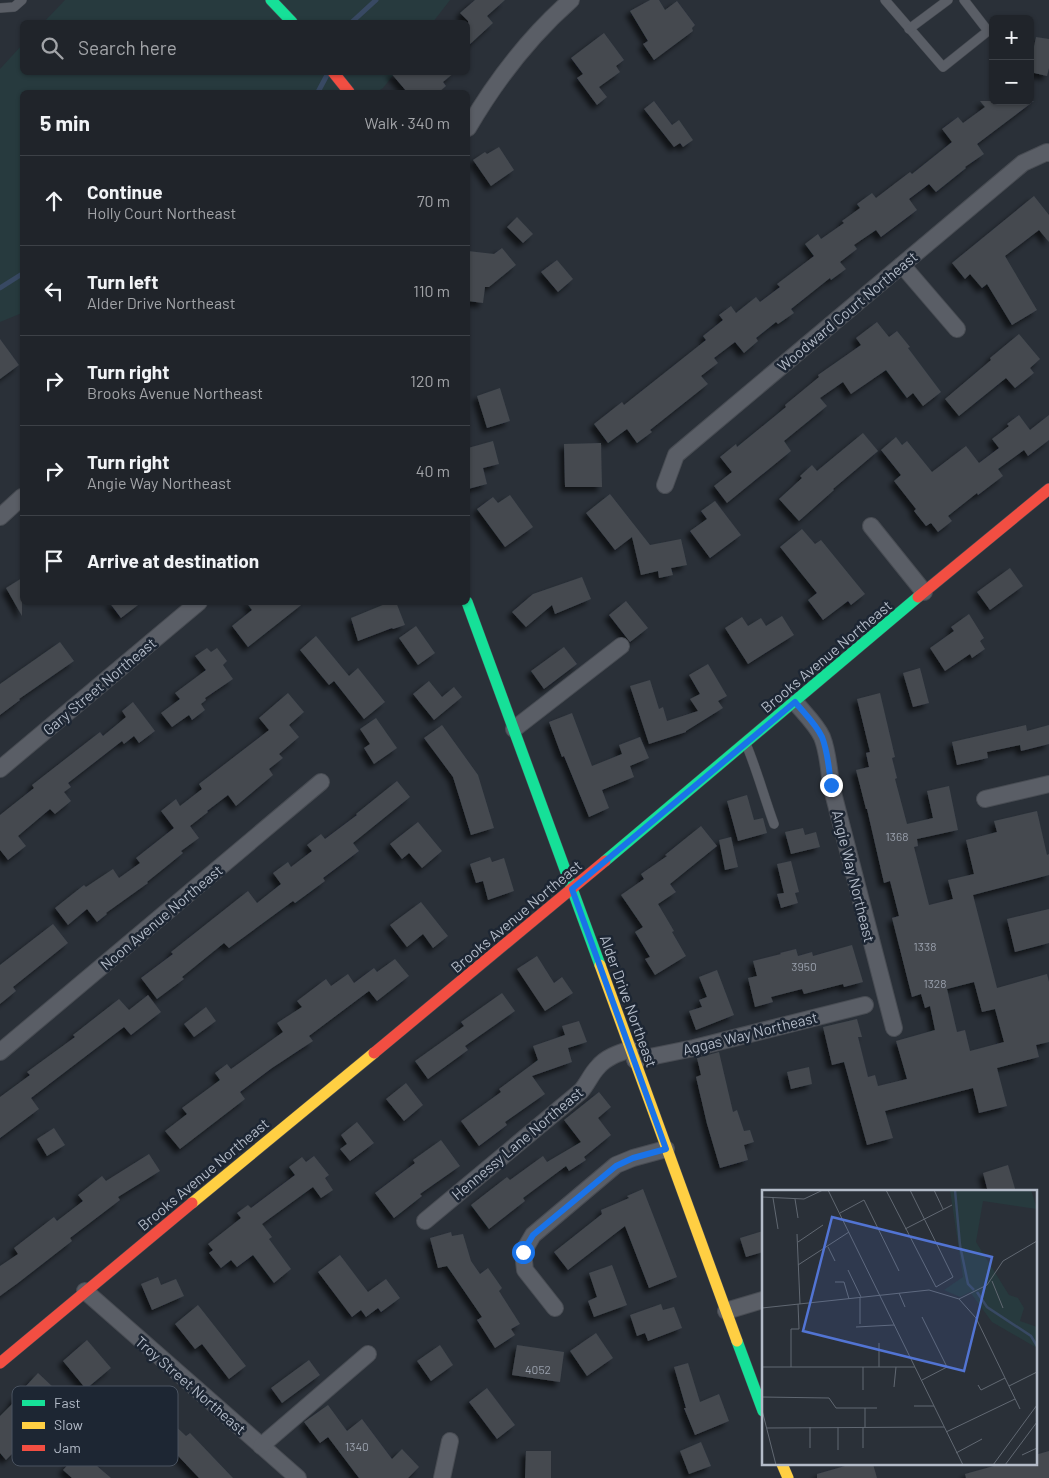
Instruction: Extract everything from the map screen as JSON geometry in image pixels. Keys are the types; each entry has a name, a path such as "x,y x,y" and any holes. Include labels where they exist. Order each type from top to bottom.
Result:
{"street":[{"path":"271,0 290,20"},
{"path":"470,124 485,98 508,66 529,41 571,0"},
{"path":"335,75 347,90"},
{"name":"Woodward Court Northeast","path":"665,485 676,455 1023,163 1048,153"},
{"path":"902,265 956,329"},
{"name":"Brooks Avenue Northeast","path":"0,1364 85,1291 572,889 1049,489"},
{"path":"0,517 20,500"},
{"path":"871,526 924,592"},
{"name":"Gary Street Northeast","path":"0,769 194,605"},
{"name":"Alder Drive Northeast","path":"468,605 762,1407"},
{"path":"514,729 621,646"},
{"name":"Angie Way Northeast","path":"795,702 821,736 826,751 831,785 894,1028"},
{"name":"Noon Avenue Northeast","path":"0,1052 321,782"},
{"path":"985,800 1049,784"},
{"name":"Aggas Way Northeast","path":"633,1054 694,1048 865,1005"},
{"name":"Hennessy Lane Northeast","path":"425,1221 581,1091 602,1062 614,1055 633,1054"},
{"path":"555,1308 525,1270 523,1252 533,1235 616,1166 633,1158 666,1149"},
{"name":"Troy Street Northeast","path":"85,1291 298,1478"},
{"path":"726,1311 762,1300"},
{"path":"261,1446 368,1354"},
{"path":"442,1478 450,1441"},
{"path":"783,1466 788,1478"}],"lane":[{"path":"0,8 14,7 22,0"},
{"path":"885,0 943,67 988,31 964,0"},
{"path":"909,29 948,0"},
{"path":"746,743 774,824"}],"green space":[{"path":"65,0 450,0 435,20 46,20"},
{"path":"20,47 20,75 393,75 380,90 20,90 20,314 0,322 0,69"}],"building":[{"path":"475,0 505,0 487,16 493,23 470,44 470,20 467,20 460,13"},
{"path":"650,0 659,0 665,10 677,1 695,25 692,28 693,31 654,60 643,44 648,41 630,11"},
{"path":"604,33 624,60 616,66 620,72 599,87 607,97 597,105 577,78 583,74 571,58"},
{"path":"1036,37 1049,39 1049,68 1047,76 1034,73"},
{"path":"393,75 451,75 443,82 446,86 441,90 405,90"},
{"path":"654,101 672,125 679,120 693,140 683,147 680,143 674,147 644,109"},
{"path":"980,101 989,101 989,105 1029,105 977,144 984,154 965,167 936,192 929,184 909,199 917,210 881,237 876,230 854,245 857,249 840,262 846,269 831,280 830,278 791,309 794,313 778,324 776,322 756,338 758,341 744,353 735,342 714,358 718,363 701,376 708,384 650,430 652,432 637,443 627,429 608,443 594,424 622,402 624,405 706,340 703,336 723,320 719,315 731,306 736,313 756,297 760,302 780,287 777,284 814,256 805,244 818,234 821,239 844,223 842,221 860,208 857,204 872,193 876,198 910,172 912,174 952,142 942,129 958,117 963,123 985,107"},
{"path":"499,147 514,170 491,186 473,160 485,152 487,154"},
{"path":"1034,196 1049,215 1049,242 1039,230 1005,256 1037,310 1012,325 987,284 982,288 970,274 965,279 952,263"},
{"path":"517,217 533,234 523,243 507,227"},
{"path":"502,248 516,265 489,287 485,287 483,303 470,301 470,251 494,254"},
{"path":"557,260 573,279 558,292 541,272"},
{"path":"877,322 889,337 897,331 941,392 923,406 913,393 907,398 886,370 851,394 843,382 820,398 827,406 784,441 791,451 727,503 714,486 732,472 720,457 736,444 737,447 786,407 785,405 819,377 818,375 861,345 856,338"},
{"path":"1019,334 1040,359 1030,368 1034,373 1015,388 1006,378 959,416 945,399"},
{"path":"0,339 19,365 0,379"},
{"path":"500,388 510,421 487,428 477,396"},
{"path":"1019,415 1030,430 1049,415 1049,440 1028,456 1024,450 998,469 1003,476 978,495 977,493 948,516 952,521 938,532 931,523 926,526 914,511 916,509 894,481 901,475 881,450 896,437 902,445 907,441 932,472 966,446 979,463 999,448 992,439 1009,426 1007,424"},
{"path":"863,433 878,451 799,521 779,499 802,478 800,476 812,465 817,471"},
{"path":"493,441 499,464 483,468 487,484 470,488 470,447"},
{"path":"601,443 602,487 565,487 564,444"},
{"path":"610,494 650,545 681,539 687,565 671,568 673,575 659,578 658,571 641,575 632,537 615,550 586,513"},
{"path":"510,495 533,527 505,547 477,509 493,497 498,503"},
{"path":"715,501 741,535 710,558 690,531 707,519 701,511"},
{"path":"802,529 815,544 821,540 865,594 851,605 848,601 823,620 808,600 817,593 780,547"},
{"path":"1010,568 1023,586 990,610 977,592"},
{"path":"582,577 591,599 555,614 552,605 526,627 512,612 533,594"},
{"path":"20,579 22,616 6,588"},
{"path":"626,601 648,628 630,642 609,615"},
{"path":"111,605 138,605 121,618"},
{"path":"248,605 301,605 248,647 232,626 252,610"},
{"path":"383,605 397,605 405,625 358,641 351,618"},
{"path":"969,614 984,638 980,641 985,649 972,658 970,654 945,671 930,648 954,631 951,627"},
{"path":"782,616 794,635 748,664 725,628 742,617 748,626 761,618 766,626"},
{"path":"416,626 435,653 418,665 399,638"},
{"path":"316,636 349,676 358,668 385,702 364,719 334,681 329,685 300,650"},
{"path":"60,642 74,661 19,699 0,715 0,684"},
{"path":"564,647 577,664 544,689 531,671"},
{"path":"207,648 211,652 217,648 227,661 223,665 233,679 205,698 206,700 201,704 205,710 192,720 189,715 172,727 161,713 180,699 175,693 206,670 195,656"},
{"path":"708,664 727,696 718,701 723,708 686,732 649,744 630,686 650,680 659,709 663,707 667,721 698,711 690,699 700,694 689,675"},
{"path":"920,668 929,703 913,707 903,673"},
{"path":"429,681 442,697 454,687 462,697 434,720 413,694"},
{"path":"288,693 304,712 289,725 299,737 279,754 283,758 269,769 273,775 236,806 228,795 207,811 190,826 199,838 181,851 183,853 148,883 106,913 97,922 87,909 68,925 55,908 84,885 86,887 113,869 119,878 140,863 136,858 174,828 161,811 176,799 180,806 202,789 199,784 269,730 259,718"},
{"path":"880,693 895,757 892,758 897,778 895,779 907,824 933,818 927,791 949,786 958,830 917,839 918,846 914,847 929,905 953,899 948,880 974,874 966,840 997,832 994,821 1037,811 1047,855 1049,854 1049,875 973,895 997,988 1047,974 1049,982 1049,1042 1036,1045 1039,1057 997,1068 1007,1106 979,1113 973,1088 885,1111 893,1138 867,1145 844,1062 832,1065 823,1027 857,1019 862,1037 858,1037 868,1077 875,1075 878,1086 907,1079 896,1041 935,1030 930,1006 925,1008 921,994 912,997 892,918 899,916 890,881 884,883 856,770 869,767 866,753 870,752 857,699","holes":["974,982 982,1012 995,1009 1004,1042 970,1051 965,1030 957,1032 947,989"]},
{"path":"133,702 155,731 139,743 134,736 124,744 122,741 68,783 71,787 64,792 71,801 55,814 50,809 18,836 26,846 8,860 0,850 0,815 34,788 32,785 100,732 103,736 126,717 122,711"},
{"path":"572,713 592,766 622,754 619,745 640,737 649,758 630,766 634,777 602,790 609,808 589,817 564,756 562,757 549,722"},
{"path":"376,718 397,748 374,764 364,748 370,744 360,729"},
{"path":"442,725 478,775 494,828 471,835 453,777 424,738"},
{"path":"1026,725 1027,731 1049,725 1049,744 1021,751 1020,745 987,752 988,758 957,765 952,742"},
{"path":"397,781 410,797 353,843 359,851 323,878 325,881 295,903 293,901 229,948 224,943 182,977 184,979 157,999 141,978 173,954 171,952 248,891 257,903 281,884 273,873 288,862 291,867 312,851 307,845 321,834 325,839"},
{"path":"747,795 754,820 763,818 767,833 738,841 727,801"},
{"path":"418,822 442,851 422,868 409,853 402,859 390,844"},
{"path":"701,826 717,846 670,884 676,892 658,904 686,956 655,975 645,959 650,957 635,932 643,927 621,895 644,879 641,874 667,856 665,855"},
{"path":"803,828 805,835 816,832 820,847 791,854 785,832"},
{"path":"731,837 738,867 725,870 719,840"},
{"path":"490,857 492,862 504,858 514,891 488,900 483,881 476,883 470,864"},
{"path":"791,861 799,892 795,893 798,903 781,908 777,894 784,893 777,864"},
{"path":"421,902 448,936 433,948 423,934 407,947 390,925"},
{"path":"1049,909 1049,943 1015,952 1007,919"},
{"path":"53,924 68,943 13,987 16,991 0,1004 0,965"},
{"path":"852,945 863,982 844,987 843,984 804,994 802,989 771,997 773,1002 755,1007 748,978 757,976 753,961 796,949 798,956 812,952 813,956"},
{"path":"537,956 554,983 562,977 573,993 545,1011 517,969"},
{"path":"395,959 409,976 377,1001 369,991 309,1036 313,1041 240,1092 245,1099 180,1149 165,1131 187,1114 182,1108 220,1080 215,1073 227,1064 231,1069 283,1032 277,1023 302,1007 297,1001 326,979 331,986 348,974 354,983 374,968 377,972"},
{"path":"717,970 734,1015 696,1030 689,1011 702,1007 699,1000 707,997 699,977"},
{"path":"502,993 515,1011 465,1046 468,1050 428,1079 415,1061 464,1026 461,1022"},
{"path":"148,995 161,1012 131,1035 124,1027 31,1098 39,1109 0,1138 0,1097 30,1075 27,1072 75,1037 73,1035 119,999 129,1010"},
{"path":"206,1007 216,1021 194,1037 184,1024"},
{"path":"579,1021 587,1042 568,1048 572,1062 532,1076 545,1094 505,1122 507,1125 479,1146 461,1121 501,1092 499,1089 538,1060 533,1046 565,1035 562,1026"},
{"path":"719,1052 733,1112 737,1110 744,1131 750,1130 754,1142 744,1145 748,1160 720,1168 696,1077 701,1075 697,1058"},
{"path":"809,1067 812,1084 791,1089 787,1072"},
{"path":"406,1083 423,1105 404,1121 386,1099"},
{"path":"599,1092 611,1107 598,1118 611,1135 584,1157 586,1160 569,1171 566,1166 523,1198 525,1201 489,1229 471,1205 507,1177 510,1180 543,1156 547,1162 581,1142 564,1120"},
{"path":"357,1122 374,1143 350,1161 340,1149 347,1144 341,1135"},
{"path":"54,1128 65,1145 47,1156 37,1139"},
{"path":"441,1140 460,1166 420,1194 422,1196 394,1218 375,1193 415,1163 413,1160"},
{"path":"149,1154 160,1171 118,1197 120,1200 70,1238 72,1241 0,1296 0,1266 18,1254 14,1248 54,1217 57,1221 83,1201 78,1195 102,1176 106,1181"},
{"path":"314,1156 329,1175 325,1178 333,1190 321,1198 313,1187 262,1224 272,1237 269,1239 291,1269 274,1283 253,1255 237,1267 231,1260 221,1268 209,1253 213,1250 208,1244 241,1218 237,1213 248,1205 251,1208 295,1175 289,1167 302,1157 306,1162"},
{"path":"1008,1165 1015,1190 987,1190 983,1173"},
{"path":"643,1189 677,1277 649,1288 625,1226 568,1270 554,1252 602,1214 601,1210 629,1198 627,1196"},
{"path":"762,1231 762,1252 746,1257 740,1238"},
{"path":"451,1232 452,1236 463,1234 471,1261 480,1274 488,1268 502,1288 499,1291 520,1324 511,1329 515,1335 495,1348 477,1320 482,1317 447,1266 438,1268 430,1238"},
{"path":"340,1255 368,1292 386,1279 400,1298 381,1312 378,1308 366,1317 361,1310 352,1317 318,1272"},
{"path":"612,1265 627,1305 594,1317 588,1301 597,1297 589,1273"},
{"path":"158,1277 161,1285 176,1279 184,1296 152,1310 141,1284"},
{"path":"661,1304 663,1310 674,1307 682,1328 648,1341 645,1333 637,1336 630,1315"},
{"path":"198,1305 246,1366 229,1379 202,1344 195,1349 175,1324"},
{"path":"596,1333 613,1358 587,1376 570,1351"},
{"path":"87,1340 111,1368 90,1386 84,1386 63,1361"},
{"path":"440,1345 453,1365 431,1381 417,1361"},
{"path":"517,1345 564,1352 560,1382 512,1375"},
{"path":"309,1360 320,1375 282,1403 271,1388"},
{"path":"688,1363 700,1402 719,1394 729,1421 695,1435 684,1408 686,1408 674,1367"},
{"path":"38,1373 52,1386 26,1386"},
{"path":"487,1388 515,1425 497,1439 469,1402"},
{"path":"12,1404 12,1454 6,1460 0,1453 0,1416"},
{"path":"328,1405 347,1431 362,1419 392,1459 402,1449 419,1467 408,1478 359,1478 328,1437 320,1443 304,1422"},
{"path":"178,1428 186,1436 190,1433 233,1478 199,1478 178,1456"},
{"path":"701,1442 711,1466 689,1474 680,1451"},
{"path":"526,1451 551,1451 551,1478 525,1478"},
{"path":"1049,1451 1049,1478 966,1478 965,1474 994,1466 1036,1466 1036,1455"},
{"path":"67,1466 97,1466 111,1478 72,1478 63,1470"},
{"path":"845,1466 874,1466 877,1478 817,1478 817,1474"}],"waterway":[{"path":"354,20 376,0"},
{"path":"319,90 327,75"},
{"path":"0,288 20,275"}],"traffic: fast":[{"path":"271,0 290,20"},
{"path":"605,861 918,597"},
{"path":"468,605 600,965"},
{"path":"737,1341 762,1408"}],"traffic: slow":[{"path":"600,965 737,1341"},
{"path":"192,1203 374,1053"},
{"path":"783,1466 788,1478"}],"traffic: jam":[{"path":"335,75 347,90"},
{"path":"918,597 1049,489"},
{"path":"374,1053 605,861"},
{"path":"0,1363 192,1203"}],"route":[{"path":"523,1252 533,1235 616,1166 633,1158 666,1149 572,889 795,702 821,736 826,751 831,785"}]}
